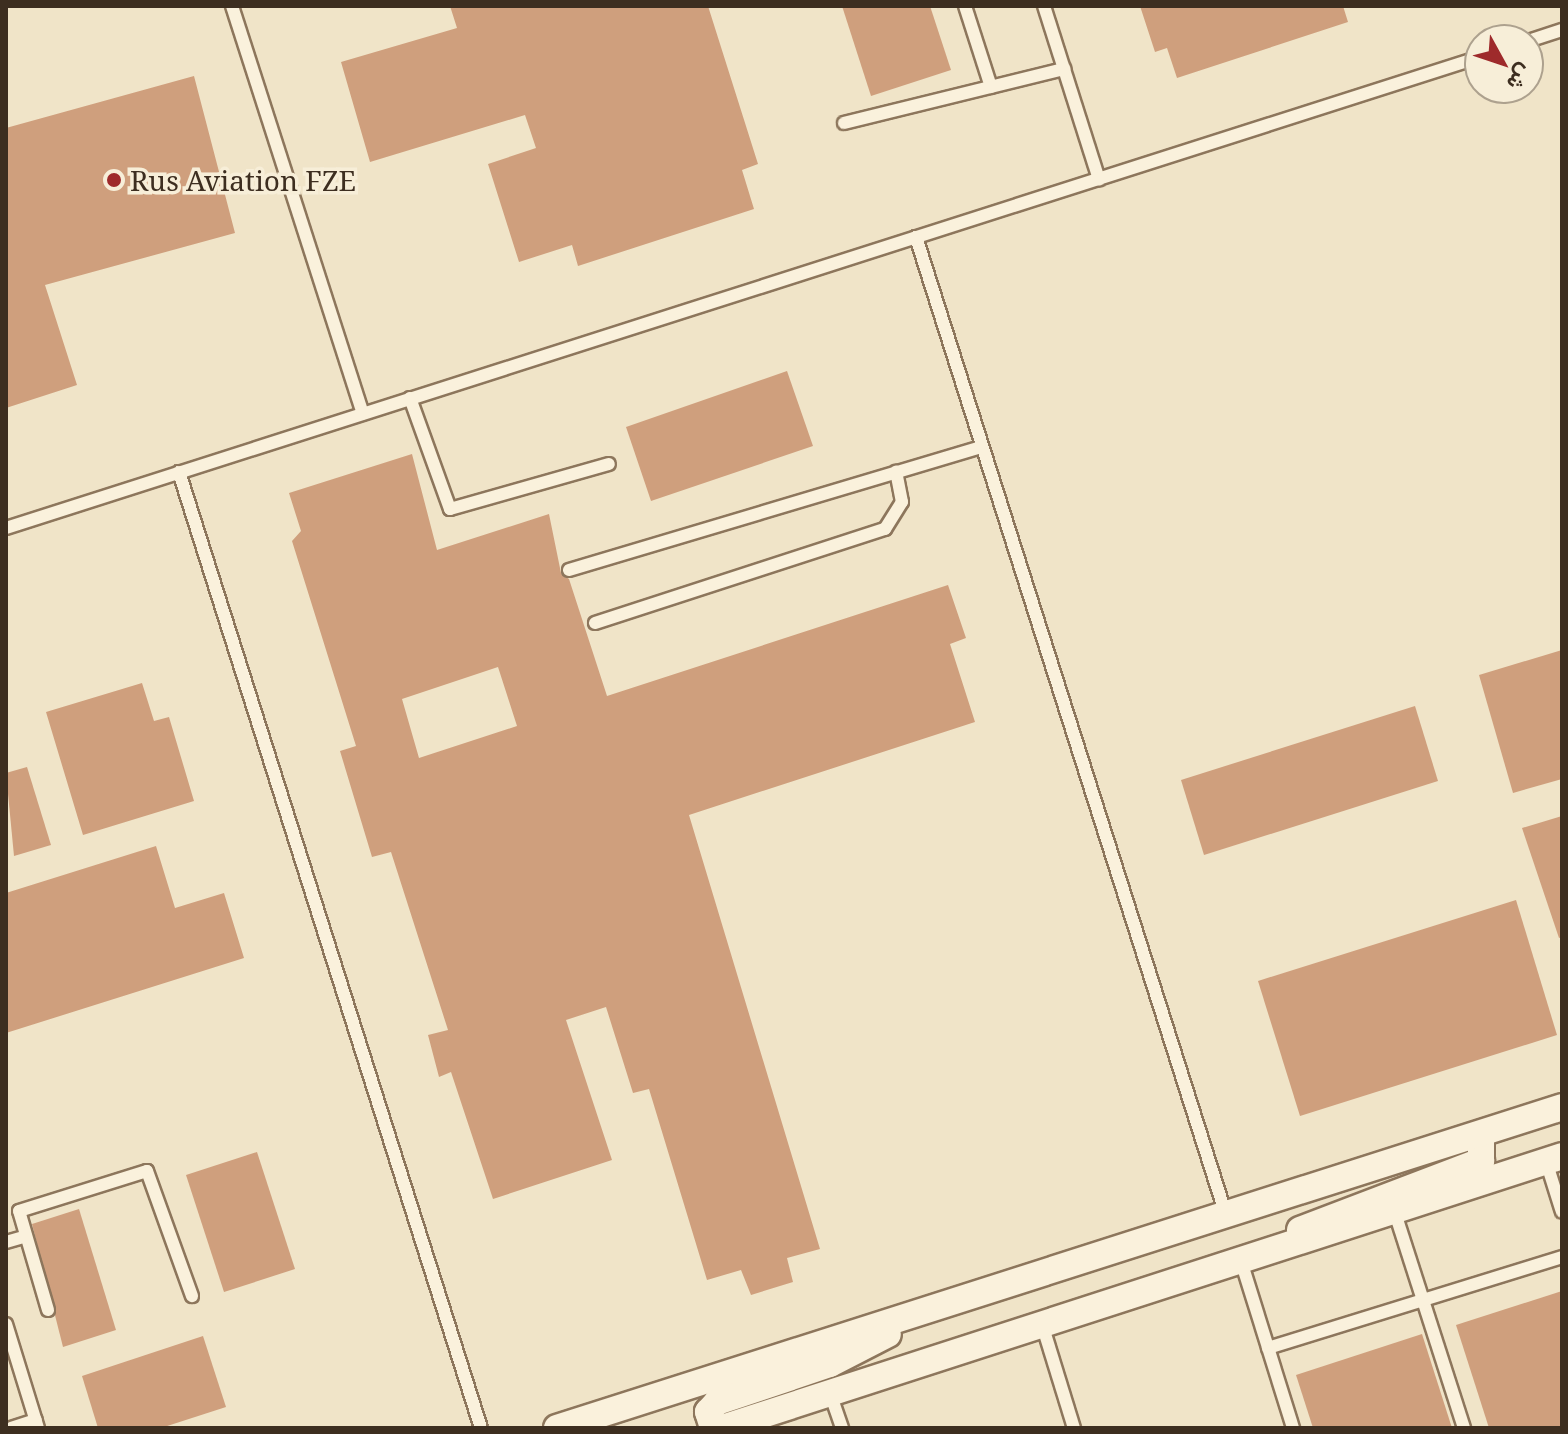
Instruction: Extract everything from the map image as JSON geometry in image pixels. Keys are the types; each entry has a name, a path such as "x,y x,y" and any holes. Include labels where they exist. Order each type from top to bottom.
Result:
{"street":[{"path":"557,1428 1562,1107"},
{"path":"1268,1254 1325,1217 1481,1161 1481,1134"},
{"path":"722,1428 1042,1324 1242,1264 1554,1158"},
{"path":"713,1428 708,1412 717,1402 850,1356 909,1316"}],"lane":[{"path":"232,6 363,413"},
{"path":"965,6 991,87"},
{"path":"1044,6 1099,179"},
{"path":"6,528 1464,62"},
{"path":"844,123 1064,69"},
{"path":"916,237 1226,1215"},
{"path":"410,398 450,509 609,464"},
{"path":"569,570 982,447"},
{"path":"179,472 481,1428"},
{"path":"595,623 885,529 902,502 896,472"},
{"path":"1554,1158 1562,1212"},
{"path":"48,1310 18,1215 24,1206 151,1172 192,1296"},
{"path":"1395,1213 1464,1428"},
{"path":"6,1242 24,1237"},
{"path":"1268,1348 1562,1257"},
{"path":"1242,1264 1293,1428"},
{"path":"6,1324 37,1424 11,1428"},
{"path":"1042,1324 1074,1428"},
{"path":"830,1393 842,1428"}],"building":[{"path":"450,6 708,6 758,164 742,170 754,209 578,266 572,245 519,262 488,164 536,148 525,115 370,162 341,62 457,28"},
{"path":"842,6 930,6 951,70 871,96"},
{"path":"1140,6 1343,6 1348,22 1177,78 1167,48 1155,52"},
{"name":"Rus Aviation FZE","path":"194,76 235,233 45,285 77,385 6,408 6,128"},
{"path":"787,371 813,446 651,501 626,427"},
{"path":"412,454 437,550 549,514 561,573 569,579 607,696 948,585 966,638 950,644 975,722 689,815 820,1249 787,1258 793,1282 751,1295 741,1270 707,1280 649,1089 633,1093 606,1007 566,1020 612,1160 493,1199 451,1072 439,1077 428,1035 448,1030 391,852 372,857 340,751 356,746 292,541 301,531 289,493","holes":["498,667 517,726 419,758 402,699"]},
{"path":"1562,650 1562,779 1513,793 1479,675"},
{"path":"142,683 154,721 169,717 194,801 83,835 46,712"},
{"path":"1415,706 1438,781 1204,855 1181,780"},
{"path":"27,767 51,845 14,856 6,773"},
{"path":"1562,816 1562,937 1559,938 1522,828"},
{"path":"156,846 175,908 224,893 244,958 6,1033 6,893"},
{"path":"1516,900 1557,1035 1300,1116 1258,981"},
{"path":"257,1152 295,1269 224,1292 186,1175"},
{"path":"79,1209 116,1330 63,1347 32,1224"},
{"path":"1562,1291 1562,1428 1489,1428 1456,1325"},
{"path":"1422,1334 1452,1428 1313,1428 1296,1375"},
{"path":"203,1336 226,1407 161,1428 98,1428 82,1376"}],"place":[{"name":"Rus Aviation FZE","path":"114,180"}]}
